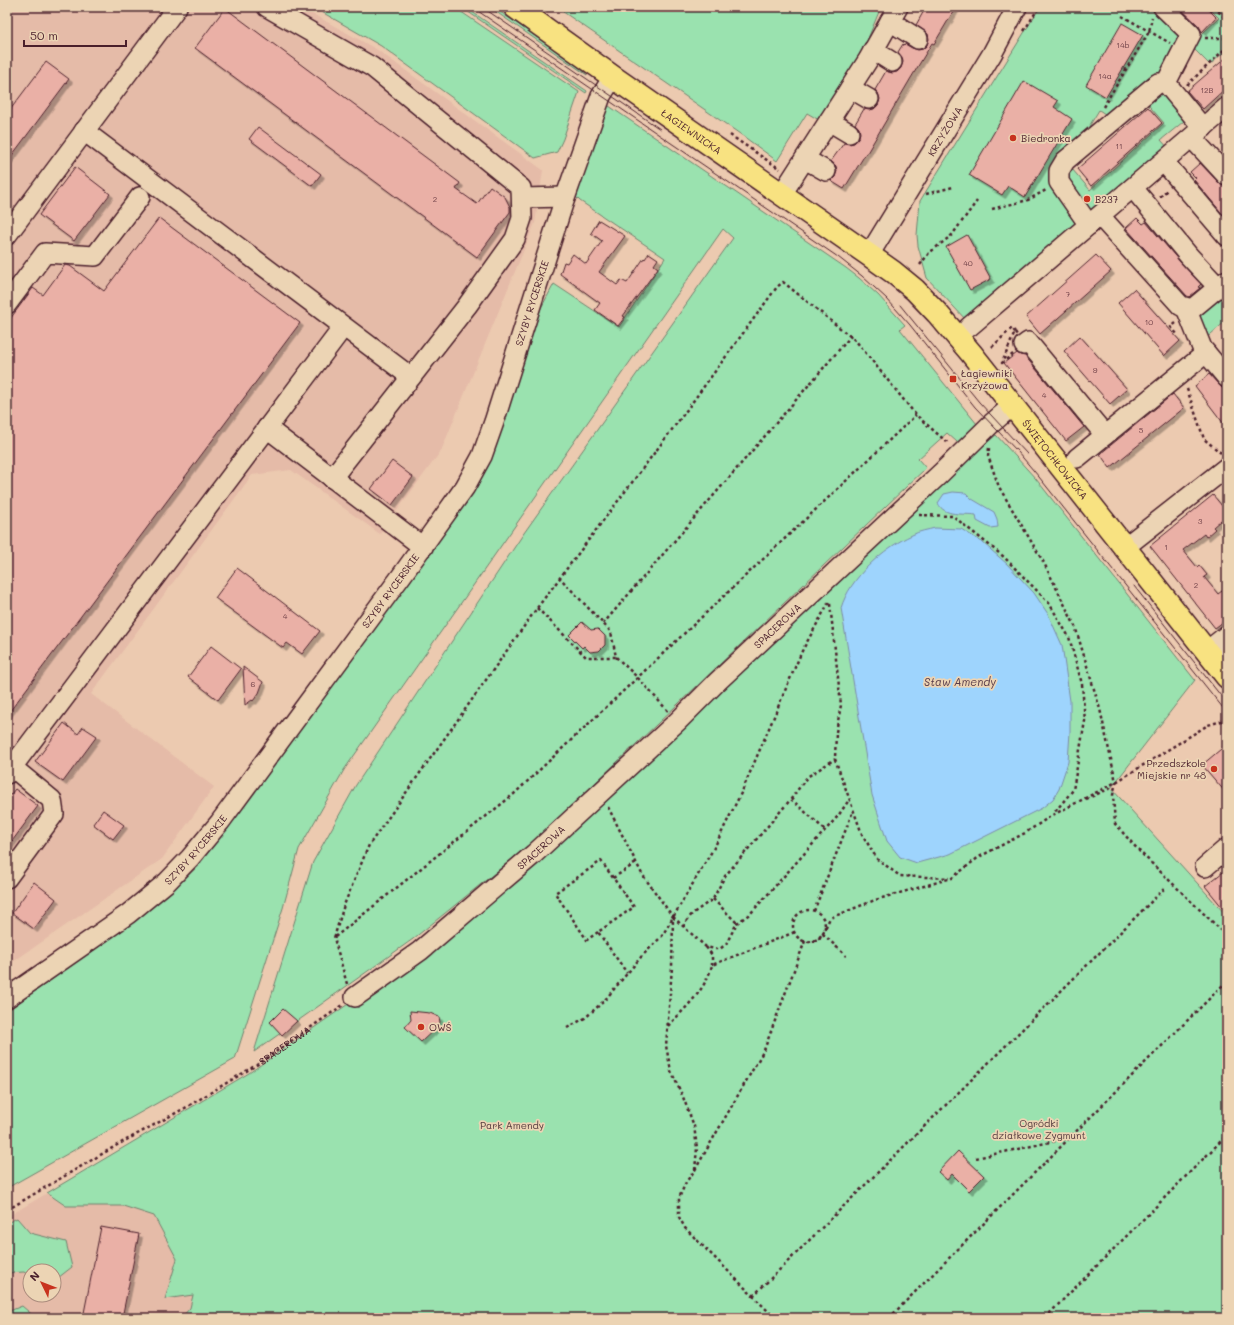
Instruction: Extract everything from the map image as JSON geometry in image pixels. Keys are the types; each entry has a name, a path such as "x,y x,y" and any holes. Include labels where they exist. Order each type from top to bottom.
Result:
{"main road":[{"name":"ŁAGIEWNICKA","path":"515,7 613,77 870,255"},
{"name":"ŚWIĘTOCHŁOWICKA","path":"870,255 915,290 972,353 1227,677"}],"street":[{"path":"7,235 177,7"},
{"path":"267,7 372,67 521,188 522,218 515,240 467,306 332,478"},
{"name":"KRZYŻOWA","path":"870,255 992,54 1018,7"},
{"path":"1158,10 1187,42 1171,89"},
{"path":"782,194 850,88 894,14 918,39"},
{"path":"873,50 892,62"},
{"name":"SZYBY RYCERSKIE","path":"7,998 128,914 167,882 190,858 225,816 423,547 465,487 482,456 565,197 601,96 613,77"},
{"path":"1132,188 1189,256 1223,283 1192,310 1182,306 1094,221 1059,182 1059,171 1065,161 1158,83 1171,89 1227,176"},
{"path":"850,88 869,99"},
{"path":"969,327 1132,188 1225,112"},
{"path":"829,121 849,133"},
{"path":"84,131 411,376"},
{"path":"805,159 826,171"},
{"path":"1164,162 1227,236"},
{"path":"7,304 44,253 95,256 140,197"},
{"path":"522,198 565,197"},
{"path":"1186,308 1202,348 1227,378"},
{"path":"7,878 54,814 52,800 10,771 338,334"},
{"path":"1020,338 1028,342 1105,435"},
{"path":"1077,458 1206,353"},
{"name":"SPACEROWA","path":"355,997 425,946 534,854 678,721 717,682 1013,405"},
{"path":"267,428 423,547"},
{"path":"1125,547 1226,462"},
{"path":"1207,651 1227,635"},
{"path":"1205,867 1227,848"}],"path":[{"path":"1214,7 1227,20"},
{"path":"1100,111 1149,32 1158,10"},
{"path":"1122,16 1149,32 1187,42 1198,38 1227,38"},
{"path":"1171,89 1227,47"},
{"path":"1148,207 1179,180"},
{"path":"992,209 1028,200 1059,182"},
{"path":"921,195 953,186"},
{"path":"920,265 929,253 952,236 977,200"},
{"path":"355,997 348,986 334,938 344,905 368,845 537,608 680,419 777,287 783,282 851,336 916,415 960,454"},
{"path":"992,347 1012,328 1020,338"},
{"path":"604,624 851,336"},
{"path":"1181,373 1204,439 1226,462"},
{"path":"334,938 514,794 916,415"},
{"path":"989,441 988,456 999,487 1044,563 1075,626 1100,709 1116,782 1113,795 1115,824 1141,853 1227,936"},
{"path":"907,504 917,515 954,516 1004,557 1050,603 1069,637 1082,684 1085,721 1073,790 1051,816"},
{"path":"560,578 611,632 616,657 678,721"},
{"path":"829,578 829,602 841,705 836,732 835,760 862,834 877,859 900,876 952,878"},
{"path":"567,1028 585,1018 604,1000 662,936 715,846 743,789 802,651 829,602"},
{"path":"537,608 586,657 616,657"},
{"path":"825,928 822,918 814,911 804,911 797,917 794,926 795,932 801,939 805,941 813,941 823,934 830,918 875,900 952,878 979,857 1025,833 1051,816 1116,782 1208,725 1225,720"},
{"path":"684,928 685,923 692,914 713,899 725,876 791,799 807,777 835,760"},
{"path":"1051,816 1111,788"},
{"path":"600,793 642,874 672,917 706,947 712,955 712,965 704,986 668,1026"},
{"path":"791,799 825,830"},
{"path":"706,947 720,949 726,944 738,923 751,913 838,816 849,800"},
{"path":"814,911 853,811"},
{"path":"601,861 634,907 598,932 587,940 555,893 601,861"},
{"path":"613,878 636,863"},
{"path":"753,1296 1166,886"},
{"path":"713,899 738,923"},
{"path":"672,917 672,967 666,1046 671,1071 694,1126 697,1148 695,1170"},
{"path":"598,932 627,974"},
{"path":"712,965 795,932"},
{"path":"823,934 846,956"},
{"path":"775,1318 685,1228 680,1217 679,1198 686,1182 695,1170 764,1050 805,941"},
{"path":"889,1318 1227,981"},
{"name":"SPACEROWA","path":"7,1210 246,1072 355,997"},
{"path":"1045,1318 1227,1136"},
{"path":"976,1158 1070,1138"}],"shaded area":[{"path":"7,7 300,7 376,49 543,170 535,223 441,451 380,534 291,470 252,475 91,694 214,787 162,859 7,966"},
{"path":"249,1073 190,1308 181,1318 7,1318 7,1217"}],"green space":[{"path":"313,7 454,7 579,92 557,152 535,158 381,46"},
{"path":"461,7 465,7 587,91 586,93"},
{"path":"489,7 493,7 579,66 587,75"},
{"path":"556,7 881,7 862,53 819,120 807,113 777,161"},
{"path":"1040,7 1160,7 1188,34 1165,80 1111,118 1099,110 1076,148 1063,158 1078,219 1074,227 966,320 927,278 918,246 917,235 920,201"},
{"path":"1208,7 1227,7 1227,49 1210,65 1190,45 1219,18"},
{"path":"1159,87 1189,117 1161,140 1169,149 1088,214 1066,177 1072,169 1090,190 1164,123 1144,100"},
{"path":"609,106 859,278 878,295 905,325 900,329 977,424 975,426 978,429 957,442 947,433 918,459 926,468 532,843 413,939 254,1052 313,862 356,785 524,533 733,238 723,229 344,770 299,849 283,908 235,1059 7,1188 7,1011 97,948 170,893 199,865 407,582 500,433 541,308 554,284 619,327 665,258 580,201 575,196 606,109"},
{"path":"1227,284 1227,320 1203,341 1194,314"},
{"name":"Park Amendy","path":"996,435 1036,479 1195,680 1111,788 1227,916 1227,1318 181,1318 190,1308 193,1295 165,1299 177,1259 154,1216 123,1206 66,1206 47,1193 249,1073 420,954 986,438 989,441"},
{"path":"17,1218 30,1233 66,1242 72,1267 62,1275 62,1263 22,1263 22,1272 7,1273 7,1223"},
{"path":"22,1306 36,1318 7,1318 7,1312"}],"water":[{"path":"953,492 966,493 972,499 994,512 998,527 990,528 977,521 976,515 954,514 941,507 938,503 944,494"},
{"name":"Staw Amendy","path":"935,528 961,529 982,542 1007,564 1034,593 1048,614 1062,645 1070,701 1070,732 1068,762 1059,789 1053,799 1042,808 950,854 917,863 900,857 887,841 872,795 841,608 845,597 860,575 879,556 901,541 915,534"}],"building":[{"path":"926,7 956,7 934,44 932,43 844,189 831,181 835,177 837,171 836,166 831,161 844,143 854,143 858,139 860,133 859,128 855,124 864,109 874,109 878,105 880,99 875,90 886,71 892,73 897,72 901,68 903,62 902,57 898,52 903,44 918,50 923,49 927,45 929,39 928,34 916,25"},
{"path":"1179,7 1206,7 1216,17 1202,32 1199,26"},
{"path":"225,8 460,183 456,189 477,204 490,186 505,197 510,207 510,212 477,257 195,48"},
{"path":"1122,23 1143,35 1106,97 1086,85"},
{"path":"1227,57 1227,87 1203,109 1187,91"},
{"path":"46,62 69,79 7,162 7,114"},
{"name":"Biedronka","path":"1024,81 1058,101 1054,107 1072,119 1025,197 1008,186 1002,195 969,175"},
{"path":"1148,107 1162,123 1091,186 1077,169"},
{"path":"258,127 321,174 312,186 249,139"},
{"path":"1200,163 1219,183 1227,187 1227,216 1225,217 1194,180 1196,178 1190,172"},
{"path":"75,167 110,194 74,241 39,215"},
{"path":"159,218 300,323 7,715 7,323 33,288 43,295 65,265 70,266 104,291"},
{"path":"1137,218 1143,224 1146,222 1201,284 1198,287 1200,288 1189,297 1126,228"},
{"path":"599,220 625,236 599,272 617,285 621,280 627,283 649,253 658,259 654,265 658,268 623,316 625,317 618,326 595,310 600,303 560,274 564,262 567,263 573,254 586,264 602,241 591,233"},
{"path":"967,235 991,279 970,290 946,247"},
{"path":"1096,255 1111,271 1040,334 1026,317"},
{"path":"1134,289 1180,341 1164,356 1118,303"},
{"path":"1080,336 1127,389 1110,404 1064,351"},
{"path":"1017,353 1025,356 1084,427 1066,441 1004,363"},
{"path":"1209,374 1227,392 1227,428 1195,386"},
{"path":"1173,394 1184,408 1110,468 1100,454"},
{"path":"392,461 413,477 392,505 371,489"},
{"path":"1213,495 1227,512 1227,515 1213,527 1215,529 1206,537 1204,534 1183,550 1197,567 1199,565 1207,575 1204,577 1218,594 1227,587 1227,619 1215,628 1150,546"},
{"path":"237,568 320,631 302,654 287,643 283,648 215,598"},
{"path":"582,622 591,630 598,629 605,636 605,645 599,651 590,652 584,646 582,648 569,635"},
{"path":"211,646 241,669 218,700 188,677"},
{"path":"243,667 263,682 259,693 253,701 252,700 245,705"},
{"path":"64,723 78,734 83,727 97,736 63,782 35,762"},
{"name":"Przedszkole Miejskie nr 48","path":"1227,744 1227,794 1202,765"},
{"path":"15,789 38,806 7,848 7,799"},
{"path":"103,810 124,825 113,839 93,824"},
{"path":"1227,869 1227,913 1205,886"},
{"path":"34,882 56,899 34,929 12,913"},
{"path":"283,1009 297,1021 282,1035 270,1022"},
{"name":"OWŚ","path":"410,1011 430,1013 439,1017 440,1022 438,1026 421,1042 405,1027 411,1020"},
{"path":"958,1151 984,1176 969,1191 952,1174 947,1180 938,1172"},
{"path":"101,1227 139,1234 122,1318 83,1318"}],"tram line":[{"path":"472,7 838,257 887,299 910,325 975,407 1018,452 1039,477 1227,713"},
{"path":"482,7 660,129"},
{"path":"900,305 979,402 1027,454"},
{"path":"1134,586 1221,696"}],"place":[{"name":"Biedronka","path":"1013,138"},
{"name":"B237","path":"1087,199"},
{"name":"Łagiewniki Krzyżowa","path":"953,379"},
{"name":"Przedszkole Miejskie nr 48","path":"1214,769"},
{"name":"OWŚ","path":"421,1027"}],"park label":[{"name":"Ogródki działkowe Zygmunt","path":"1039,1128"}]}
